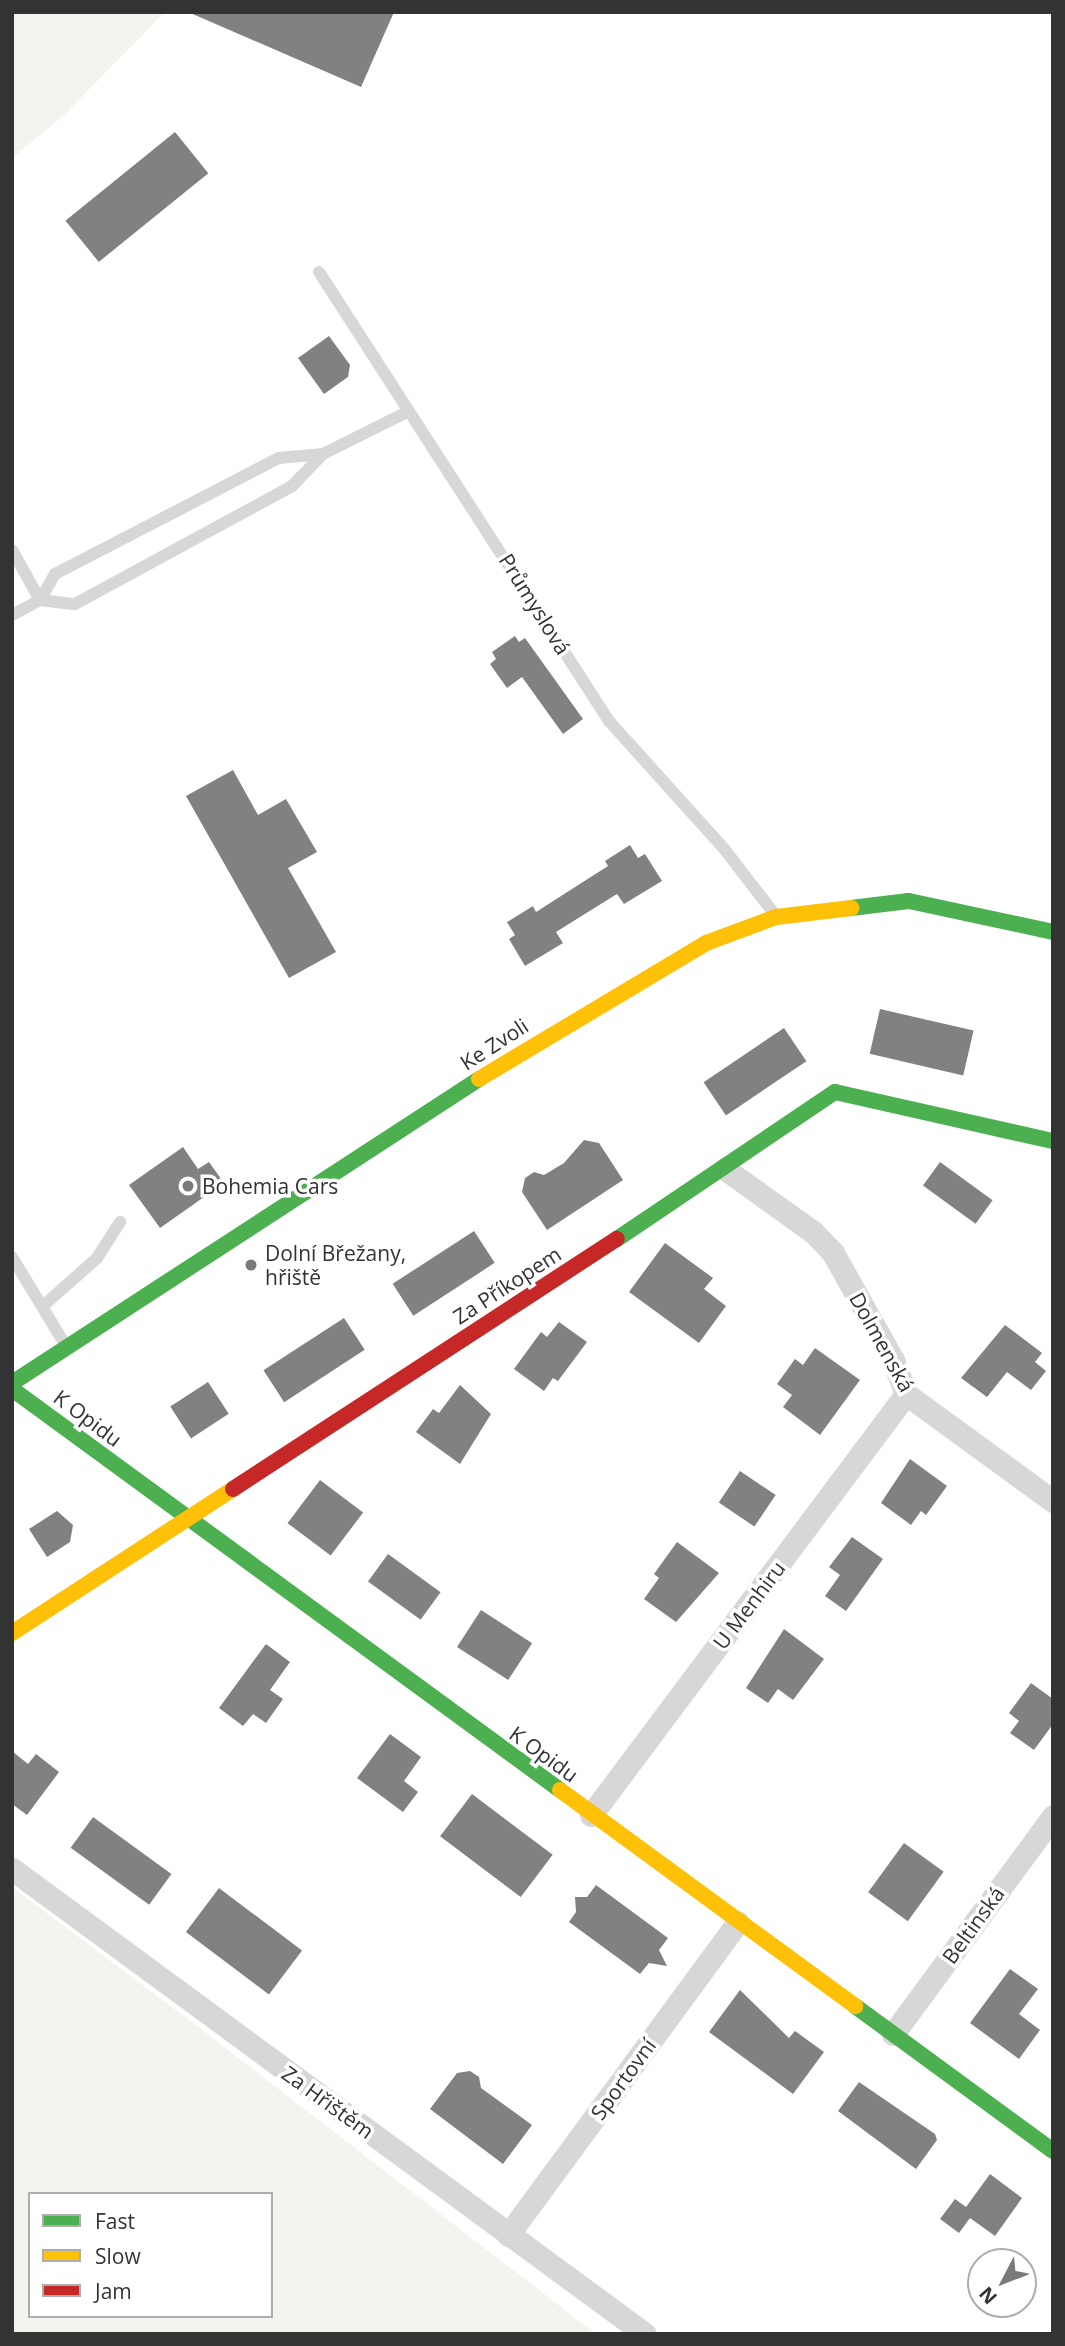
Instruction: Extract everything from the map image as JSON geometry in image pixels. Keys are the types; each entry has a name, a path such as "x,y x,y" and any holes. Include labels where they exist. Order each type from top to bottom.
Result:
{"street":[{"name":"Ke Zvoli","path":"12,1382 601,1001 706,943 776,916 909,901 1053,932"},
{"name":"Za Příkopem","path":"12,1633 186,1517 725,1169 835,1092 1053,1141"},
{"name":"Dolmenská","path":"725,1169 813,1232 832,1253 893,1360 906,1394 1053,1501"},
{"name":"K Opidu","path":"12,1389 1053,2151"},
{"name":"U Menhiru","path":"591,1815 906,1394"},
{"name":"Beltinská","path":"893,2034 1053,1816"},
{"name":"Za Hřištěm","path":"12,1869 645,2334"},
{"name":"Sportovní","path":"508,2235 738,1922"}],"lane":[{"name":"Průmyslová","path":"319,272 608,721 725,850 776,916"},
{"path":"40,600 75,604 292,486 323,454 409,411"},
{"path":"12,615 40,600 55,574 92,554 279,458 323,454"},
{"path":"12,550 40,600"},
{"path":"43,1306 97,1258 120,1222"},
{"path":"12,1257 67,1348"}],"shaded area":[{"path":"12,12 165,12 62,117 12,158"},
{"path":"12,1887 193,2023 596,2334 12,2334"}],"building":[{"path":"188,12 394,12 361,87"},
{"path":"175,132 208,173 99,262 65,221"},
{"path":"329,336 350,365 348,377 324,394 298,358"},
{"path":"515,636 519,642 525,638 583,719 563,734 522,677 507,688 490,664 496,659 492,652"},
{"path":"233,770 258,815 286,799 317,852 288,868 336,952 289,978 186,796"},
{"path":"630,845 638,858 645,854 662,881 624,904 617,894 556,932 563,943 525,966 509,939 515,935 507,922 533,906 536,912 608,866 605,861"},
{"path":"880,1009 974,1031 963,1075 870,1054"},
{"path":"784,1028 806,1061 726,1115 704,1082"},
{"path":"584,1140 599,1143 623,1180 547,1230 522,1192 525,1178 534,1172 544,1175 564,1163"},
{"path":"183,1147 198,1169 209,1162 224,1183 160,1228 129,1185"},
{"path":"940,1162 993,1200 976,1224 923,1185"},
{"path":"474,1231 495,1263 413,1316 393,1284"},
{"path":"665,1243 713,1278 704,1289 726,1306 699,1343 629,1292"},
{"path":"344,1318 365,1350 284,1402 263,1370"},
{"path":"559,1322 587,1342 558,1381 553,1378 544,1391 514,1369 541,1332 547,1337"},
{"path":"1005,1325 1042,1353 1035,1362 1046,1371 1031,1390 1007,1372 987,1397 961,1378"},
{"path":"815,1348 860,1380 820,1435 783,1407 792,1395 777,1384 795,1359 803,1365"},
{"path":"208,1382 229,1414 191,1438 170,1407"},
{"path":"460,1385 491,1414 460,1464 416,1432 433,1409 439,1413"},
{"path":"910,1459 947,1486 926,1515 921,1511 911,1525 881,1503"},
{"path":"740,1471 776,1495 754,1527 719,1503"},
{"path":"320,1480 363,1512 331,1556 288,1523"},
{"path":"57,1511 73,1525 70,1542 47,1557 29,1529"},
{"path":"852,1537 883,1559 846,1611 825,1596 840,1575 829,1567"},
{"path":"677,1542 719,1573 676,1622 644,1599 659,1578 654,1574"},
{"path":"388,1554 441,1592 421,1620 368,1582"},
{"path":"481,1610 532,1643 508,1680 457,1647"},
{"path":"784,1629 824,1659 793,1700 778,1689 768,1703 746,1688"},
{"path":"266,1644 290,1662 270,1690 283,1699 266,1723 253,1714 243,1726 219,1708"},
{"path":"1031,1683 1053,1699 1053,1724 1034,1750 1010,1733 1019,1721 1009,1713"},
{"path":"390,1734 421,1757 404,1781 418,1792 403,1812 357,1778"},
{"path":"12,1751 28,1764 36,1754 59,1772 27,1815 12,1804"},
{"path":"472,1794 553,1855 521,1897 440,1836"},
{"path":"93,1817 171,1874 149,1905 71,1848"},
{"path":"904,1843 944,1872 908,1921 868,1892"},
{"path":"596,1885 668,1938 659,1950 667,1966 649,1963 640,1974 569,1922 576,1912 575,1897 587,1897"},
{"path":"219,1888 302,1951 269,1995 186,1932"},
{"path":"1010,1969 1038,1989 1019,2014 1040,2030 1019,2059 970,2023"},
{"path":"740,1990 789,2038 795,2031 824,2052 793,2094 709,2032"},
{"path":"470,2071 479,2077 481,2088 532,2125 503,2164 430,2109 457,2073"},
{"path":"859,2082 935,2134 937,2140 916,2169 838,2111"},
{"path":"990,2174 1022,2198 995,2236 970,2218 959,2233 940,2219 955,2199 966,2207"}],"traffic: fast":[{"path":"851,908 909,901 1053,932"},
{"path":"12,1383 479,1079"},
{"path":"617,1239 835,1092 1053,1141"},
{"path":"12,1389 560,1790"},
{"path":"855,2006 1053,2151"}],"traffic: slow":[{"path":"479,1079 706,943 776,917 851,908"},
{"path":"12,1633 233,1489"},
{"path":"560,1790 855,2006"}],"traffic: jam":[{"path":"233,1489 617,1239"}],"place":[{"name":"Bohemia Cars","path":"188,1186"},
{"name":"Dolní Břežany, hřiště","path":"251,1265"}]}
